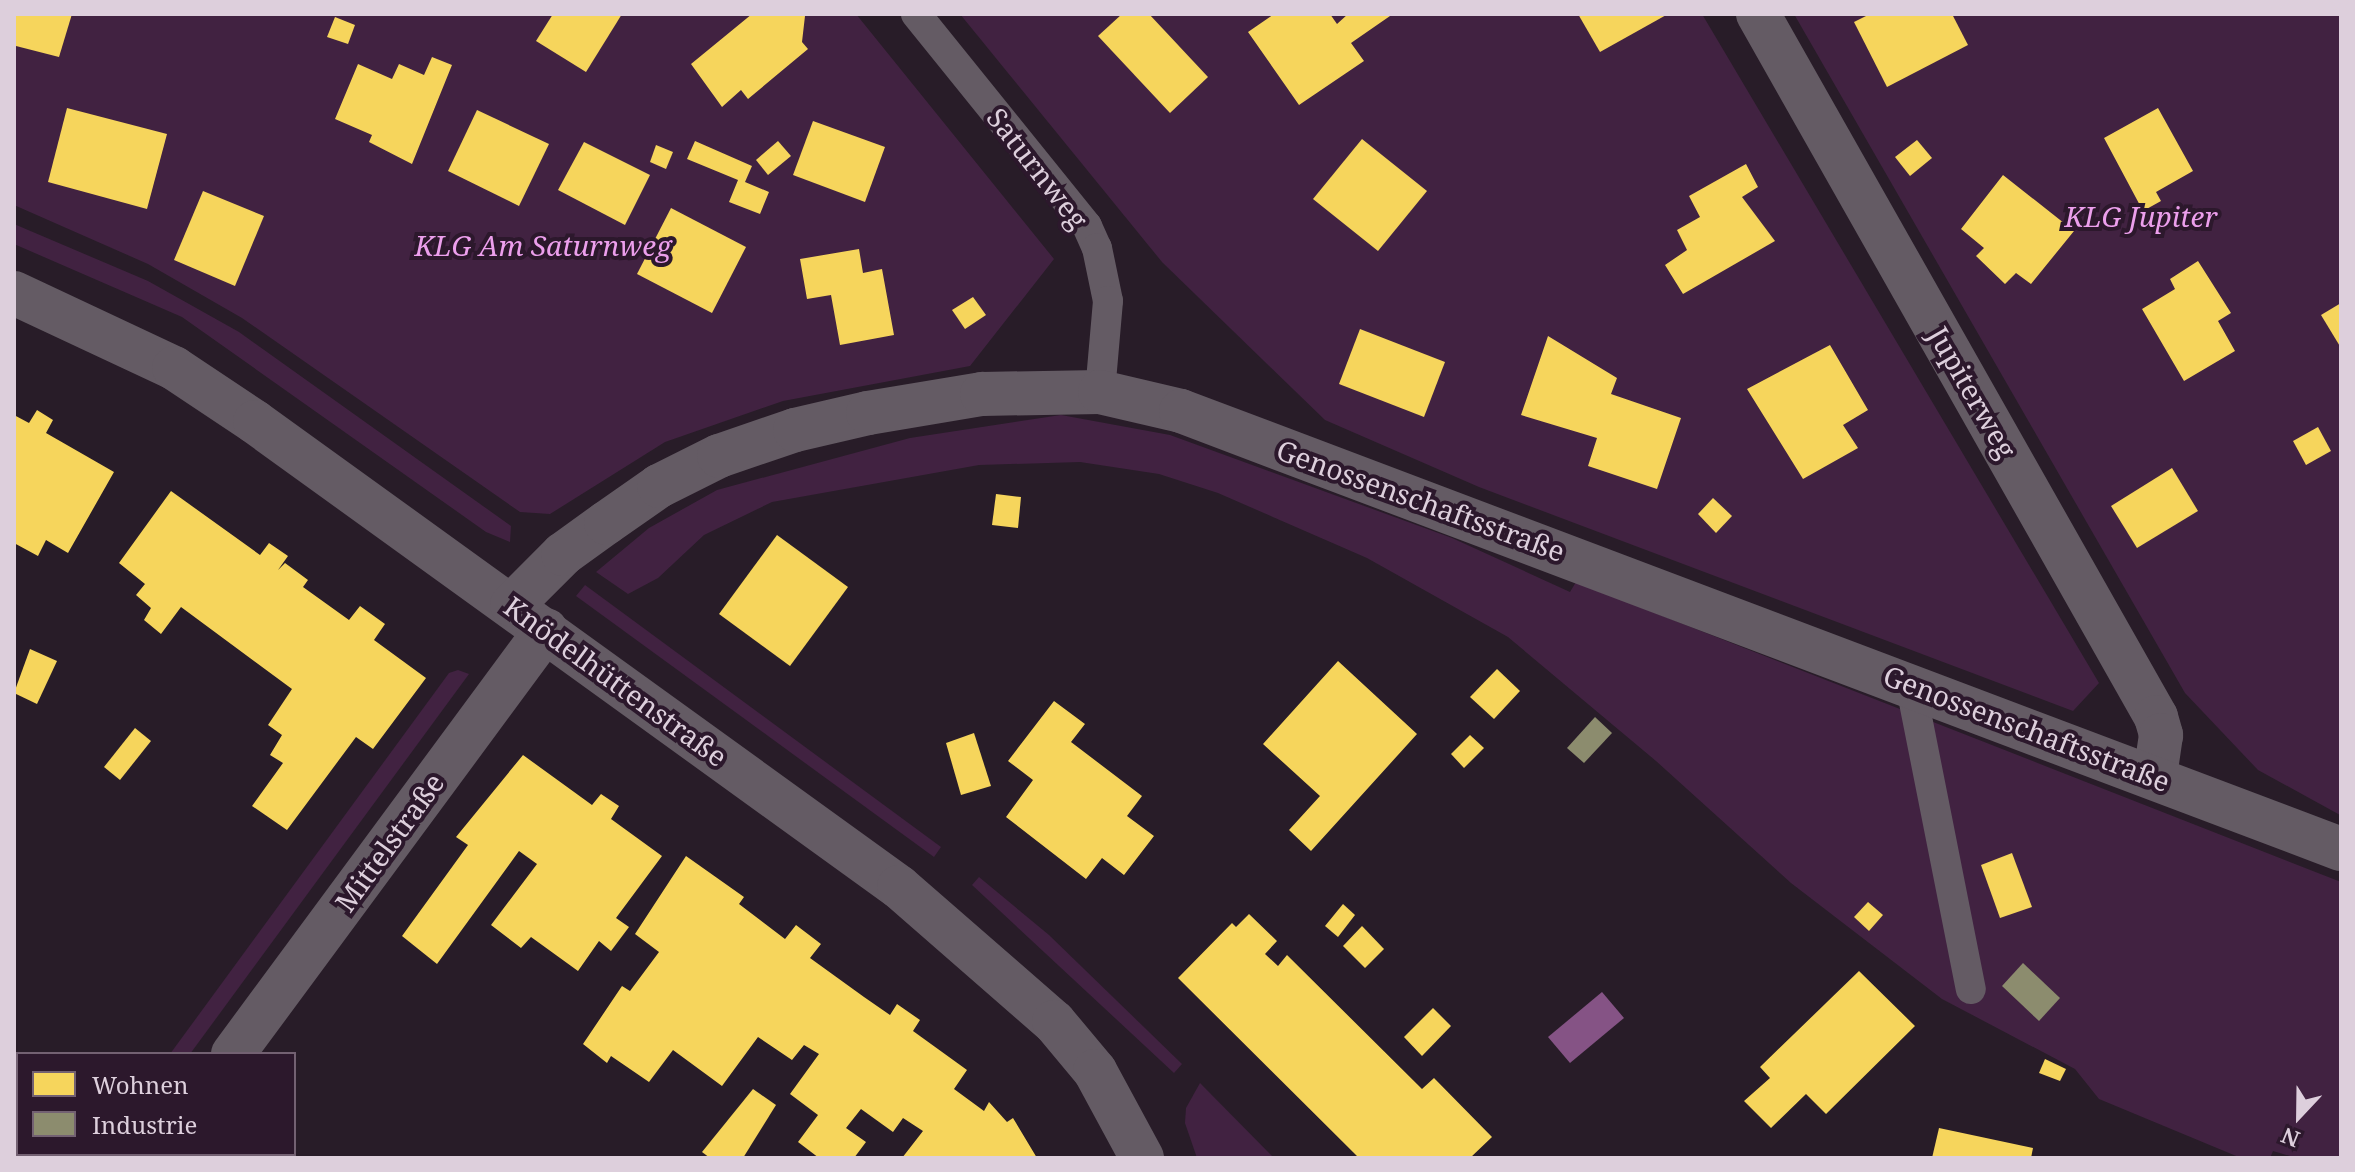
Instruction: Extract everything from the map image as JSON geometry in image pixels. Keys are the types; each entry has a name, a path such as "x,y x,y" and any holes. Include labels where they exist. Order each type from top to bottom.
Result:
{"street":[{"name":"Jupiterweg","path":"1758,14 2156,717 2161,735 2155,776"},
{"name":"Knödelhüttenstraße","path":"14,293 174,368 529,617 899,887 1006,976 1095,1071 1142,1158"},
{"name":"Genossenschaftsstraße","path":"529,617 563,554 659,486 719,456 795,430 868,413 982,394 1100,392 1181,411 1910,682 2341,849"},
{"name":"Mittelstraße","path":"234,1052 529,617"}],"lane":[{"name":"Saturnweg","path":"916,14 1092,237 1108,301 1100,392"},
{"path":"1910,682 1971,989"}],"green space":[{"name":"KLG Am Saturnweg","path":"14,14 856,14 1054,259 970,366 783,401 665,442 550,514 520,512 242,318 148,264 14,205"},
{"path":"960,14 1702,14 2099,683 2073,711 1479,487 1325,420 1162,262"},
{"name":"KLG Jupiter","path":"1794,14 2341,14 2340,815 2258,770 2185,693"},
{"path":"14,224 148,281 239,332 511,526 510,542 486,532 182,317 14,244"},
{"path":"1061,415 1170,435 1452,538 1570,592 1576,582 2341,882 2341,1158 2297,1158 2273,1151 2270,1158 2241,1158 2099,1099 2075,1069 1942,999 1791,883 1656,761 1508,637 1367,558 1218,493 1159,474 1080,462 979,465 772,502 704,535 658,578 628,594 596,572 649,528 717,490 910,438"},
{"path":"585,585 941,847 934,857 576,596"},
{"path":"458,670 469,674 191,1052 171,1052 449,673"},
{"path":"979,877 1049,935 1182,1064 1174,1073 972,885"},
{"path":"1200,1083 1274,1158 1197,1158 1185,1123 1186,1108"}],"shaded area":[{"path":"1602,992 1624,1018 1570,1063 1548,1037"}],"building: Wohnen":[{"path":"14,14 72,14 59,57 16,46"},
{"path":"553,14 622,14 586,72 536,41"},
{"path":"752,14 805,16 802,42 808,49 748,99 741,90 722,107 691,64"},
{"path":"1122,14 1149,14 1208,77 1170,113 1098,36"},
{"path":"1274,14 1330,14 1337,24 1348,14 1390,16 1351,43 1364,61 1299,105 1248,32"},
{"path":"1578,14 1668,14 1600,52"},
{"path":"1870,14 1952,14 1968,45 1887,87 1854,22"},
{"path":"335,17 355,25 348,44 327,37"},
{"path":"432,57 452,65 412,164 369,142 372,135 335,119 358,64 392,79 399,64 424,75"},
{"path":"67,108 167,134 147,209 48,182"},
{"path":"2158,108 2193,171 2156,192 2161,201 2143,211 2104,138"},
{"path":"477,110 549,144 519,206 448,171"},
{"path":"813,121 885,147 865,202 793,175"},
{"path":"1362,139 1427,191 1378,251 1313,199"},
{"path":"1917,140 1932,158 1910,176 1895,157"},
{"path":"695,141 752,166 745,182 769,192 760,214 729,202 738,180 687,159"},
{"path":"778,141 791,156 768,175 756,160"},
{"path":"584,142 650,175 625,225 558,190"},
{"path":"656,145 673,152 666,169 650,162"},
{"path":"1746,164 1758,187 1742,197 1775,241 1683,294 1665,265 1687,250 1677,230 1700,217 1689,196"},
{"path":"2003,175 2074,231 2031,284 2016,273 2005,284 1976,256 1984,248 1961,229"},
{"path":"203,191 264,216 235,286 174,260"},
{"path":"671,208 746,247 712,313 637,274"},
{"path":"859,249 863,273 882,269 894,335 840,345 831,295 807,299 800,259"},
{"path":"2198,261 2231,313 2218,321 2235,351 2184,381 2142,309 2175,289 2170,279"},
{"path":"973,297 986,315 965,329 952,310"},
{"path":"2341,303 2341,348 2321,315"},
{"path":"1360,329 1445,362 1424,417 1339,384"},
{"path":"1548,336 1617,378 1611,394 1681,418 1657,489 1588,466 1597,438 1521,415"},
{"path":"1830,345 1868,410 1843,425 1858,448 1803,479 1747,389"},
{"path":"37,410 53,420 46,433 114,472 68,553 46,540 38,556 14,543 14,415 29,423"},
{"path":"2318,427 2331,451 2306,465 2293,441"},
{"path":"2172,468 2198,511 2137,548 2111,506"},
{"path":"171,491 260,555 269,543 288,556 278,570 285,563 308,580 303,587 349,620 360,606 385,624 374,640 426,678 373,749 356,737 287,830 252,806 283,763 270,755 282,735 268,725 292,689 181,607 161,634 144,620 151,608 136,595 145,584 119,563"},
{"path":"996,494 1021,497 1018,528 992,525"},
{"path":"1713,498 1732,516 1716,533 1698,514"},
{"path":"777,535 848,587 790,666 719,614"},
{"path":"30,649 57,661 37,704 14,693"},
{"path":"1338,661 1417,734 1311,851 1289,830 1320,796 1263,744"},
{"path":"1497,669 1520,691 1494,719 1470,697"},
{"path":"1054,701 1085,724 1071,742 1142,796 1127,816 1154,836 1124,875 1102,858 1086,879 1006,817 1033,780 1008,761"},
{"path":"135,728 151,741 120,780 104,767"},
{"path":"974,733 991,786 961,795 946,743"},
{"path":"1470,735 1484,748 1464,768 1451,754"},
{"path":"523,755 592,805 601,794 619,806 611,819 662,856 616,918 629,927 611,951 599,941 578,971 531,937 521,948 491,925 537,864 519,851 437,964 402,936 468,845 456,837"},
{"path":"2012,853 2032,907 2000,918 1981,865"},
{"path":"686,856 744,897 739,904 785,939 796,925 821,944 810,958 864,997 890,1015 897,1004 920,1020 913,1031 967,1070 954,1089 984,1111 989,1102 1007,1122 1013,1118 1037,1158 902,1158 923,1131 903,1118 893,1132 861,1109 846,1128 866,1142 854,1158 819,1158 798,1142 818,1115 790,1094 819,1054 804,1045 792,1060 758,1037 722,1086 673,1050 649,1082 611,1056 607,1063 583,1044 622,986 630,991 659,952 635,934"},
{"path":"1868,902 1883,915 1869,931 1854,917"},
{"path":"1343,904 1355,915 1338,937 1325,926"},
{"path":"1249,914 1277,941 1265,954 1278,966 1287,955 1422,1089 1434,1078 1492,1137 1470,1158 1359,1158 1178,978 1232,923 1236,927"},
{"path":"1362,926 1384,949 1365,968 1343,946"},
{"path":"1859,971 1915,1026 1826,1114 1806,1094 1771,1128 1744,1101 1770,1078 1760,1067"},
{"path":"1433,1008 1451,1026 1422,1056 1404,1037"},
{"path":"2045,1059 2066,1069 2060,1081 2039,1073"},
{"path":"753,1089 776,1105 743,1158 710,1158 702,1152"},
{"path":"1939,1128 2033,1148 2031,1158 1932,1158"}],"building: Industrie":[{"path":"1595,717 1612,733 1584,763 1567,748"},
{"path":"2023,963 2060,998 2039,1021 2002,986"}]}
